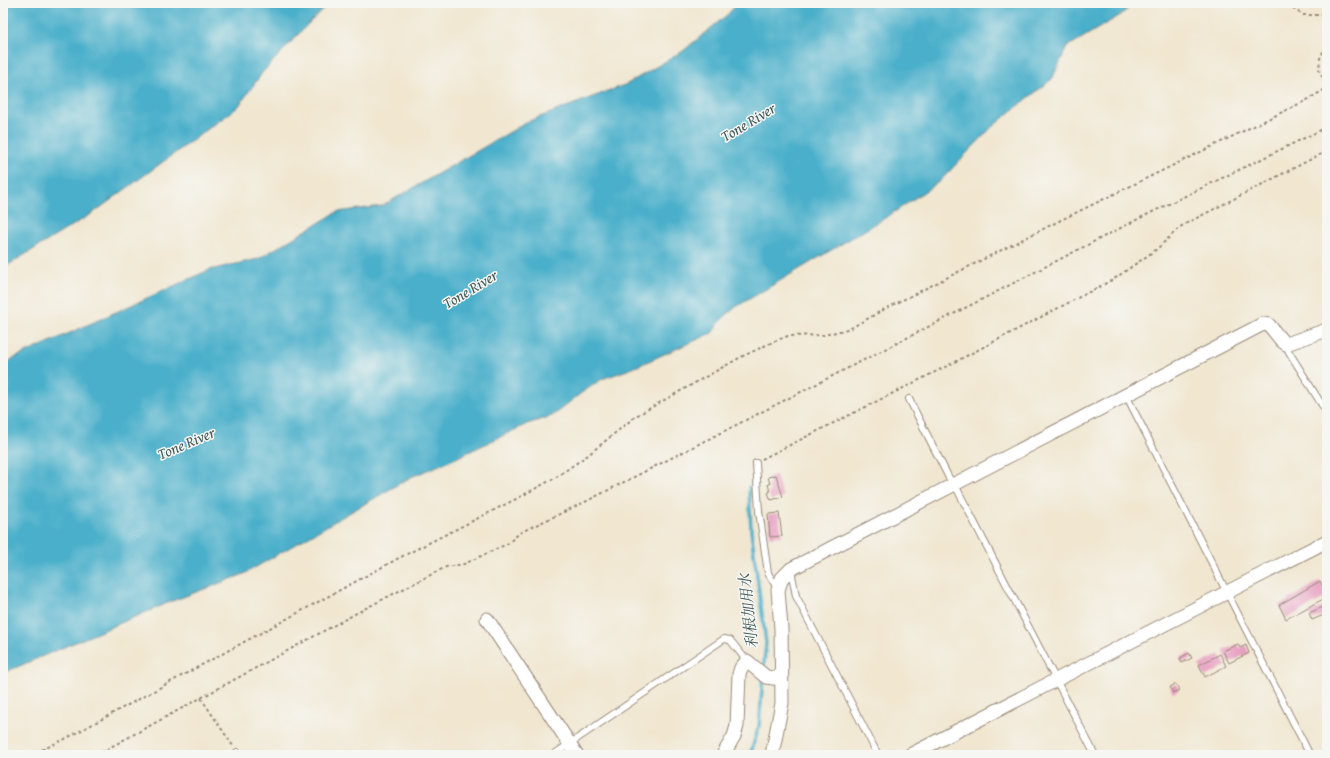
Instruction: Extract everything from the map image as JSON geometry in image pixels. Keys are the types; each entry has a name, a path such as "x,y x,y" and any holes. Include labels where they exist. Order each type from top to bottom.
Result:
{"street":[{"path":"772,755 782,703 781,628 778,590 782,578 791,569 1263,324 1269,325 1286,344 1327,330"},
{"path":"910,755 1327,541"},
{"path":"487,619 577,755"},
{"path":"723,755 734,736 737,726 739,674 741,668 747,661 769,679 781,679"}],"lane":[{"path":"1286,344 1289,352 1327,413"},
{"path":"1126,395 1310,755"},
{"path":"908,399 949,478 955,485 1095,755"},
{"path":"756,463 759,511 768,573 778,590"},
{"path":"791,569 796,596 878,755"},
{"path":"554,755 724,639 730,640 747,661"}],"path":[{"path":"1291,3 1292,8 1303,14 1327,15"},
{"path":"31,755 67,738 399,558 555,478 588,455 636,416 741,357 788,336 824,335 851,328 883,310 1045,228 1307,100 1327,88 1319,70 1320,58 1327,44"},
{"path":"96,755 366,608 446,567 464,564 507,544 521,532 583,503 1138,219 1327,127"},
{"path":"756,463 1114,279 1157,249 1180,227 1327,151"},
{"path":"201,697 238,754"}],"water":[{"path":"3,3 330,3 262,73 238,107 93,213 3,268"},
{"name":"Tone River","path":"738,3 1135,3 1119,16 1067,47 1052,79 993,126 940,181 890,215 736,307 722,319 712,333 633,368 602,379 552,416 527,424 454,459 411,477 244,574 170,602 3,673 3,367 12,359 209,270 258,259 337,212 382,206 529,121 627,84 683,51 728,14"}],"building":[{"path":"776,475 783,497 771,500 768,493 770,492 768,484 770,484 768,477"},
{"path":"779,513 782,536 770,537 768,514"},
{"path":"1320,581 1327,597 1286,619 1279,605"},
{"path":"1323,607 1326,614 1312,620 1309,613"},
{"path":"1238,644 1240,648 1246,645 1249,653 1229,663 1223,651"},
{"path":"1189,653 1192,658 1182,663 1180,658"},
{"path":"1220,654 1226,666 1205,677 1199,665"},
{"path":"1176,684 1179,690 1173,693 1170,687"}],"waterway":[{"name":"利根加用水","path":"749,487 751,531 766,643 763,671"},
{"name":"利根加用水","path":"750,755 759,726 763,677"}]}
